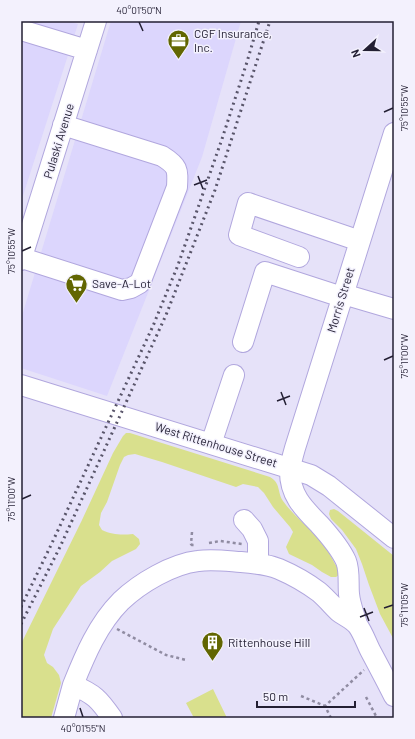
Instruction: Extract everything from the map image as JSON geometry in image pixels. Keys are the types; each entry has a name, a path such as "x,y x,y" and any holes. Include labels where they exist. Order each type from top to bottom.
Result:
{"street":[{"name":"Pulaski Avenue","path":"21,259 96,21"},
{"path":"21,30 87,50"},
{"path":"21,259 122,290 131,288 140,283 177,187 178,173 173,163 162,156 63,125"},
{"name":"Morris Street","path":"290,468 360,241 388,173 394,133"},
{"path":"299,257 238,235 248,203 360,241"},
{"path":"242,342 265,272 343,296 394,309"},
{"path":"211,444 234,375"},
{"name":"West Rittenhouse Street","path":"21,385 307,474 319,479 394,538"},
{"path":"290,468 292,487 296,496 306,511 326,532 346,561 350,603 356,624 394,696"},
{"path":"249,535 258,564"},
{"path":"64,718 73,685 90,647 108,616 133,591 162,574 190,562 225,560 258,564 278,569 302,581 318,592 339,612 356,624"},
{"path":"318,592 333,590 344,583 348,577"},
{"path":"73,685 98,698 112,718"}],"path":[{"path":"192,532 191,544 199,544"},
{"path":"206,543 249,535"},
{"path":"111,626 166,655 186,660"},
{"path":"325,706 366,668"},
{"path":"301,696 325,706 331,718"},
{"path":"366,697 377,718"}],"shaded area":[{"path":"21,21 68,21 78,24 21,202"},
{"path":"111,21 241,21 202,157 107,396 21,368 21,319"}],"green space":[{"path":"126,433 273,479 276,482 283,501 324,545 338,568 339,575 336,577 331,577 312,565 289,554 286,547 293,532 258,487 243,484 236,487 135,454 128,455 124,457 120,465 107,502 101,513 99,525 102,530 113,534 133,534 139,539 140,544 136,549 112,561 81,586 53,629 44,655 47,663 53,667 59,675 61,683 51,718 21,718 21,644 113,453"},
{"path":"334,509 394,556 394,640 380,614 356,549 342,530 331,519 329,514 330,510"},
{"path":"213,689 227,718 194,718 186,703"}],"railway":[{"path":"21,607 153,326 178,265 222,139 259,21"},
{"path":"21,624 60,547 166,315 215,190 270,21"}],"place":[{"name":"CGF Insurance, Inc.","path":"178,60"},
{"name":"Save-A-Lot","path":"76,304"},
{"name":"Rittenhouse Hill","path":"212,662"}]}
